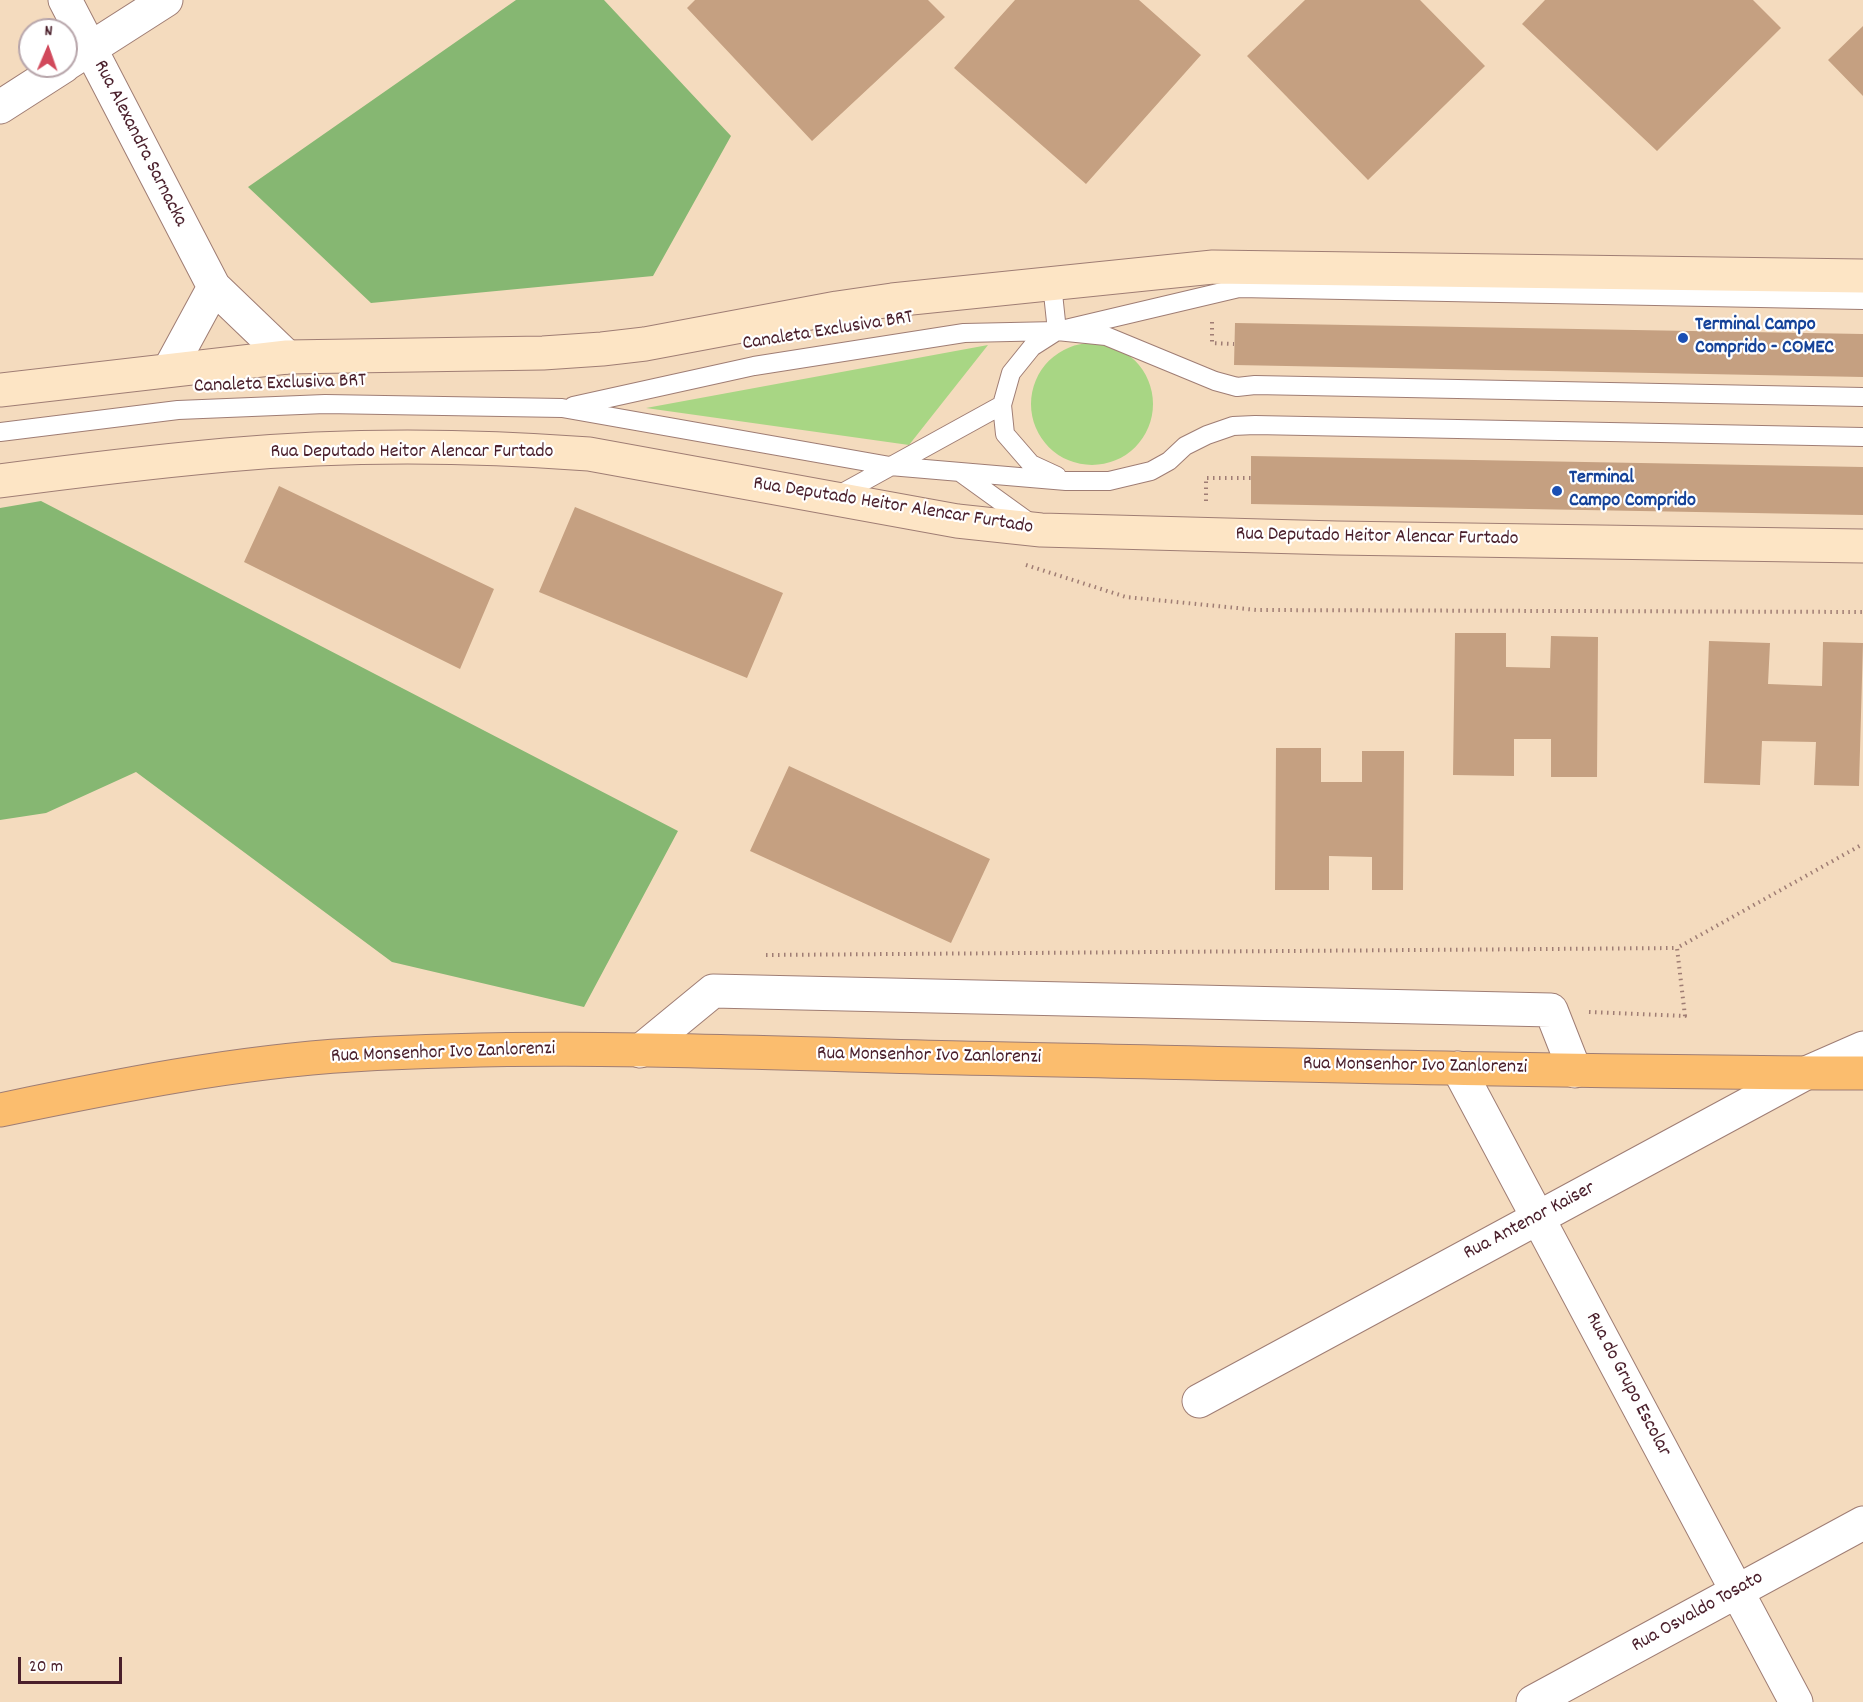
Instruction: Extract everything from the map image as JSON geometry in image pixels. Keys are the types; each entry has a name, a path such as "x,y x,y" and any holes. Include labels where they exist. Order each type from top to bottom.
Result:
{"main road":[{"name":"Rua Monsenhor Ivo Zanlorenzi","path":"0,1110 92,1091 269,1063 447,1051 640,1051 1575,1071 1863,1073"}],"street":[{"name":"Rua Alexandra Sarnacka","path":"64,0 67,18"},
{"path":"78,57 166,0"},
{"name":"Rua Alexandra Sarnacka","path":"78,68 214,288 288,357"},
{"path":"0,107 45,78"},
{"path":"0,390 288,357 543,353 602,349 645,344 892,300 1213,267 1863,276"},
{"path":"169,370 214,288"},
{"name":"Rua Deputado Heitor Alencar Furtado","path":"0,481 228,455 328,449 532,450 589,454 831,500 957,521 1041,530 1204,535 1863,546"},
{"path":"640,1051 713,991 766,992 1551,1010 1575,1071"},
{"name":"Rua Antenor Kaiser","path":"1198,1401 1806,1073 1863,1048"},
{"name":"Rua do Grupo Escolar","path":"1458,1068 1796,1702"},
{"name":"Rua Osvaldo Tosato","path":"1533,1702 1863,1523"}],"lane":[{"path":"1052,284 1057,331"},
{"path":"1863,300 1239,288 1057,331 1032,347 1011,373 1002,405 1005,434 1031,464 1066,481 1109,482 1151,471 1169,461 1185,446 1233,426 1863,437"},
{"path":"1057,331 1106,336 1215,381 1237,387 1863,397"},
{"name":"Canaleta Exclusiva BRT","path":"562,408 754,366 952,334 1057,331"},
{"name":"Canaleta Exclusiva BRT","path":"0,432 178,410 325,404 562,408 890,466 1066,481"},
{"path":"831,500 1002,405"},
{"path":"959,472 1041,530"}],"path":[{"path":"1204,535 1206,478 1251,478"},
{"path":"1024,564 1126,597 1257,610 1863,612"},
{"path":"766,992 766,955 1677,948 1863,844"},
{"path":"1551,1010 1685,1016 1677,948"}],"green space":[{"path":"516,0 604,0 731,136 653,276 371,303 248,187"},
{"path":"1092,343 1115,347 1135,361 1149,381 1153,404 1149,427 1135,447 1115,461 1092,465 1069,461 1049,447 1035,427 1031,404 1035,381 1049,361 1069,347"},
{"path":"988,345 909,445 646,408"},
{"path":"41,501 678,831 584,1007 392,962 136,772 46,813 0,820 0,508"}],"building":[{"path":"695,0 928,0 945,17 812,141 687,8"},
{"path":"1015,0 1139,0 1201,55 1086,184 954,68"},
{"path":"1305,0 1420,0 1485,66 1368,180 1247,56"},
{"path":"1545,0 1753,0 1781,28 1657,151 1522,24"},
{"path":"1863,26 1863,96 1828,60"},
{"path":"1235,323 1863,334 1863,377 1234,365"},
{"name":"Terminal Campo Comprido","path":"1251,456 1863,467 1863,515 1251,504"},
{"path":"279,486 494,589 460,669 244,562"},
{"path":"575,507 783,593 747,678 539,592"},
{"path":"1455,633 1506,633 1506,667 1550,668 1551,636 1598,637 1597,777 1551,777 1551,739 1514,739 1514,776 1453,775"},
{"path":"1709,641 1770,643 1768,684 1822,686 1823,642 1863,643 1859,786 1814,785 1816,742 1762,741 1760,785 1704,783"},
{"path":"1276,748 1321,748 1321,782 1362,782 1362,751 1404,751 1403,890 1372,890 1372,857 1329,856 1329,890 1275,890"},
{"path":"789,766 990,859 951,943 750,851"}],"place":[{"name":"Terminal Campo Comprido - COMEC","path":"1683,338"},
{"name":"Terminal Campo Comprido","path":"1557,491"}]}
